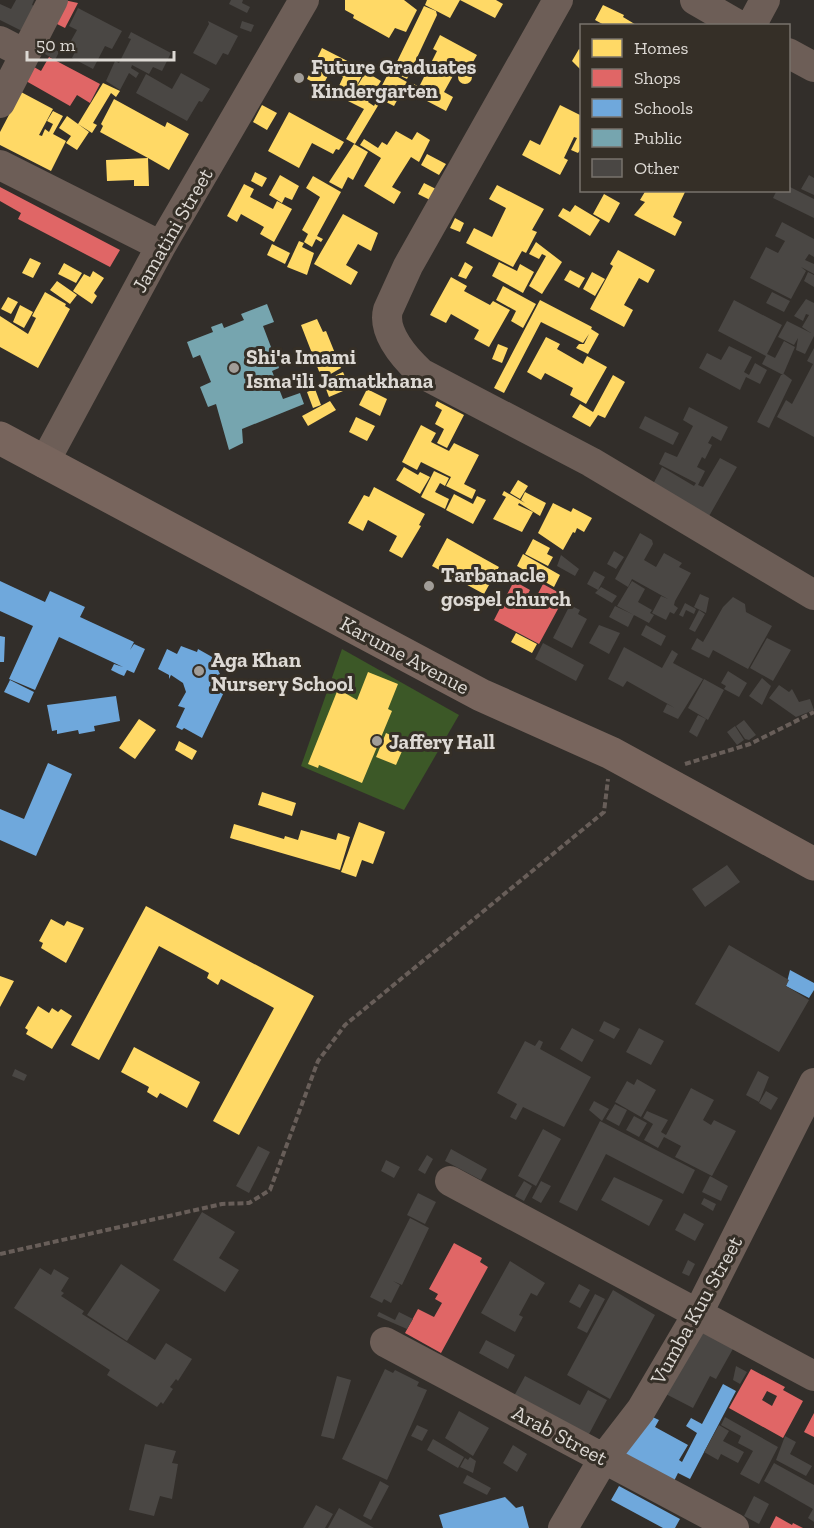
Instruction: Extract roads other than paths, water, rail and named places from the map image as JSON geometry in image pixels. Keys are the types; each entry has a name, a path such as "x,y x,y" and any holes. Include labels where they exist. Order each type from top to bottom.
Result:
{"main road":[{"name":"Karume Avenue","path":"0,438 481,695 611,753 814,864"}],"street":[{"path":"0,103 12,48 53,0"},
{"name":"Jamatini Street","path":"44,463 161,246 304,0"},
{"path":"558,0 408,266 388,310 389,329 406,357 422,373 610,473 814,596"},
{"path":"695,0 737,24"},
{"path":"752,24 765,0"},
{"path":"790,53 814,67"},
{"path":"0,165 161,246"},
{"name":"Vumba Kuu Street","path":"563,1528 604,1458 641,1410 698,1313 814,1083"},
{"path":"450,1181 814,1376"},
{"name":"Arab Street","path":"385,1342 734,1528"}],"place":[{"name":"Future Graduates Kindergarten","path":"299,78"},
{"name":"Shi'a Imami Isma'ili Jamatkhana","path":"234,368"},
{"name":"Tarbanacle gospel church","path":"429,586"},
{"name":"Aga Khan Nursery School","path":"199,671"},
{"name":"Jaffery Hall","path":"377,741"}]}
